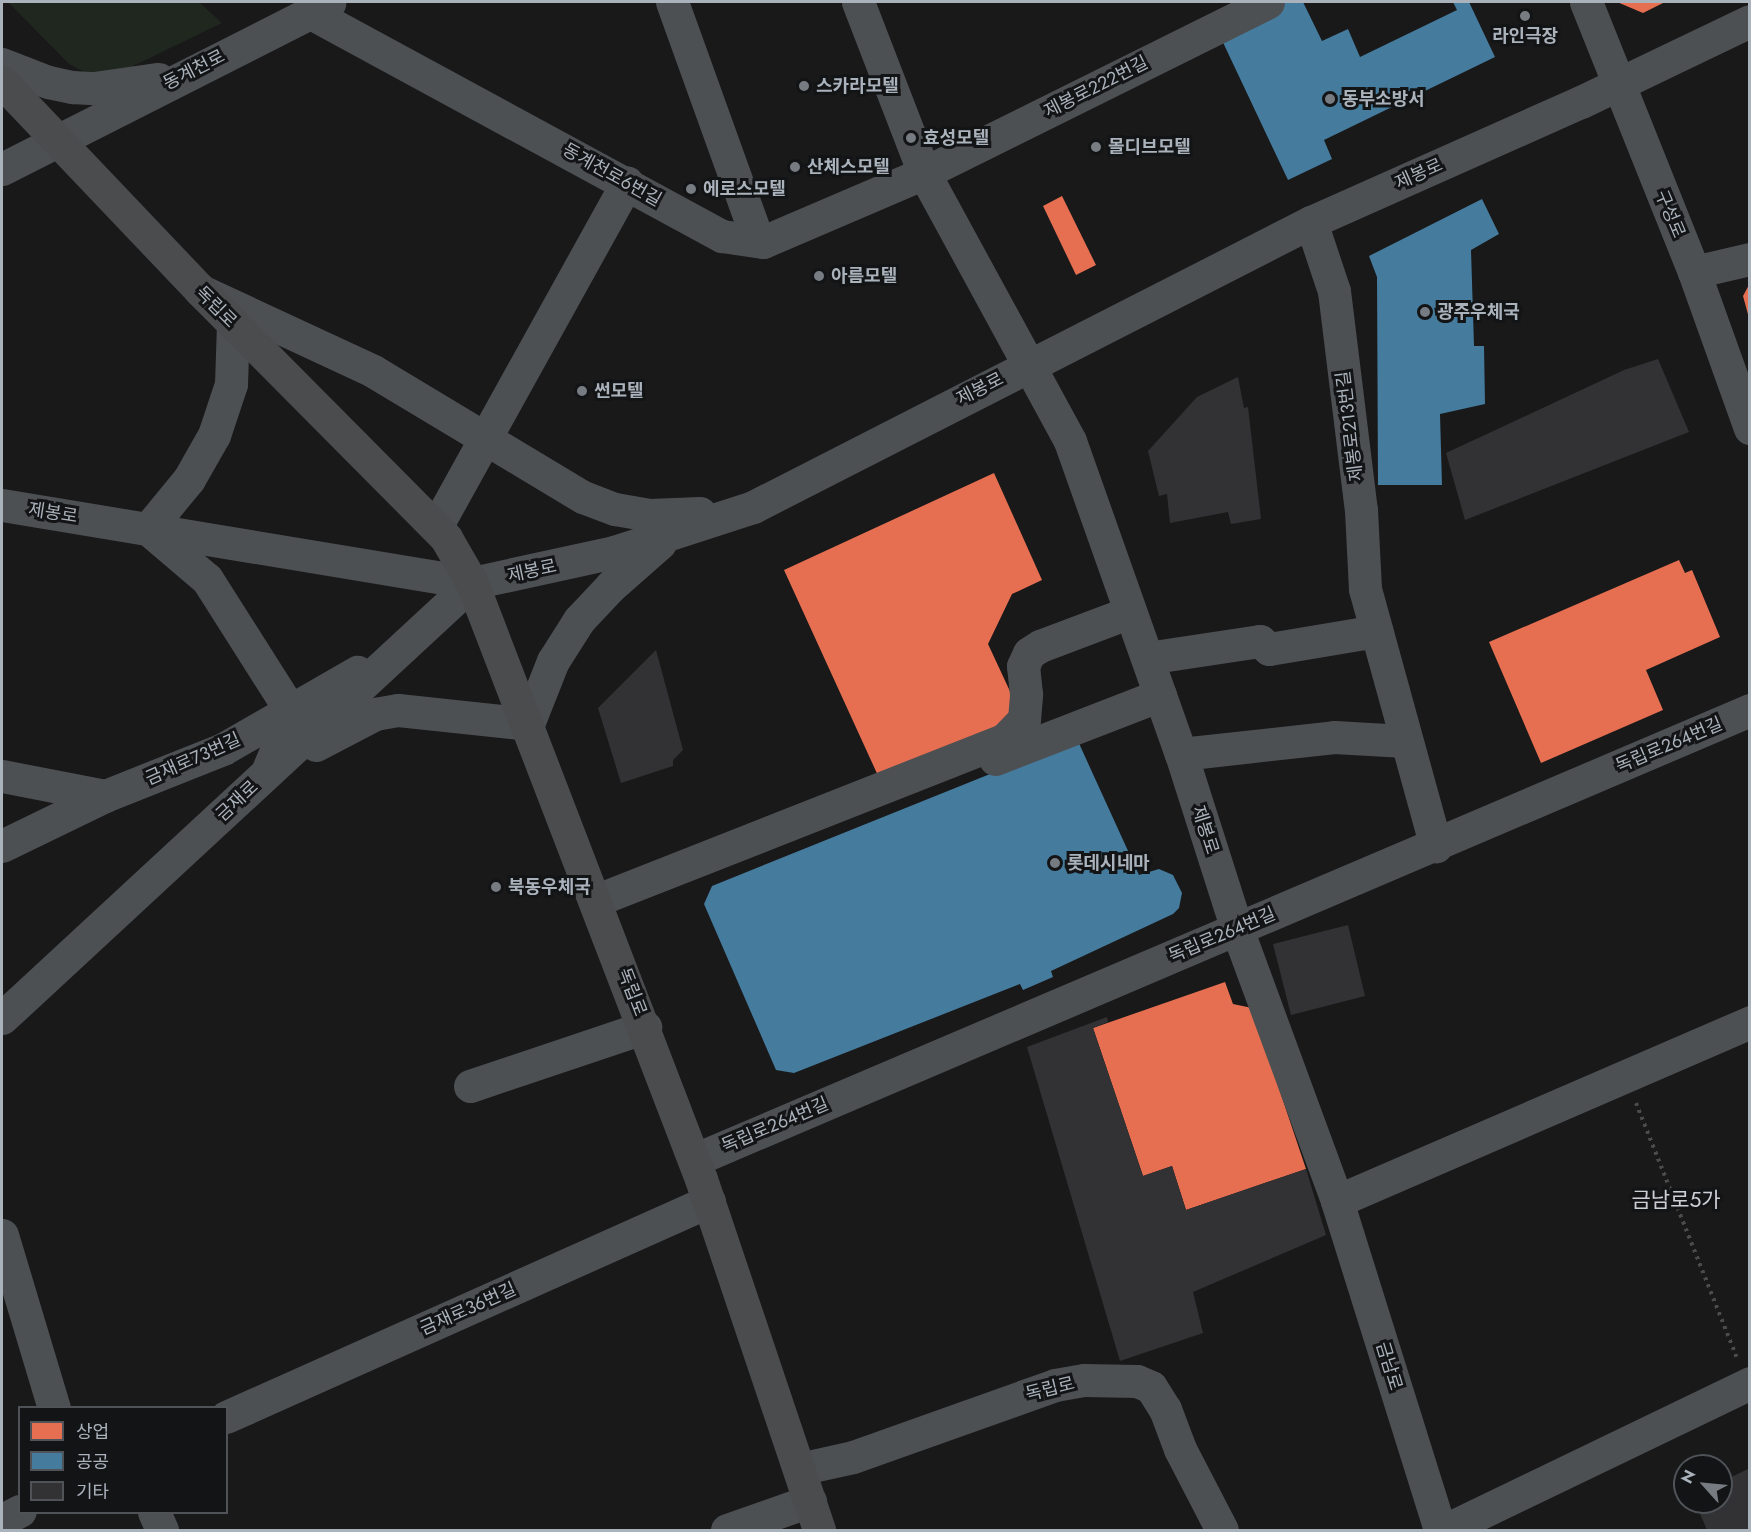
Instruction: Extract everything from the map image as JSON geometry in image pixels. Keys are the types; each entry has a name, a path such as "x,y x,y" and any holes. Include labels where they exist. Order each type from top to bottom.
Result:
{"main road":[{"name":"독립로","path":"2,82 233,324 446,538 472,584 645,1027 709,1201 815,1516"}],"street":[{"path":"672,2 758,241 924,173"},
{"path":"858,2 924,173 1027,365"},
{"name":"제봉로222번길","path":"924,173 1268,2"},
{"name":"구성로","path":"1586,2 1694,272 1749,428"},
{"name":"동계천로6번길","path":"320,7 723,236 758,241"},
{"name":"동계천로","path":"2,170 320,7"},
{"name":"제봉로","path":"2,505 472,584 615,552 753,507 1027,365 1311,222 1617,84 1749,21"},
{"path":"2,64 48,82 83,87 184,75"},
{"path":"436,527 488,440 627,182"},
{"name":"제봉로213번길","path":"1311,222 1334,291 1360,510 1365,589 1405,741 1436,846"},
{"path":"1694,272 1749,259"},
{"path":"199,289 373,371 583,497 615,509 649,515 684,515 753,507"},
{"path":"233,324 231,384 214,435 189,479 148,529 207,579 270,676 287,712 283,734 265,774"},
{"name":"제봉로","path":"1027,365 1070,441 1181,754 1237,929"},
{"path":"265,774 375,714 420,711 528,724 553,661 579,620 611,586 671,534"},
{"name":"금재로","path":"2,1018 472,584"},
{"path":"599,906 1010,737 1025,712 1023,666 1029,653 1040,646 1130,612"},
{"path":"1147,658 1260,641 1269,650 1377,631"},
{"name":"금재로73번길","path":"2,846 105,796 223,749 410,641"},
{"path":"599,906 1160,695"},
{"name":"독립로264번길","path":"694,1160 1436,846 1749,710"},
{"path":"1181,754 1334,736 1405,741"},
{"path":"2,776 105,796"},
{"name":"금남로","path":"1237,929 1337,1201 1442,1530 1749,1383"},
{"path":"1337,1201 1749,1022"},
{"path":"470,1086 645,1027"},
{"name":"금재로36번길","path":"228,1416 709,1201"},
{"path":"2,1235 54,1406"},
{"name":"독립로","path":"800,1470 853,1457 1055,1385 1084,1380 1137,1381 1151,1387 1165,1409 1180,1449 1222,1530"},
{"path":"2,1520 18,1512"},
{"path":"155,1514 162,1530"},
{"path":"727,1530 815,1516"}],"path":[{"path":"1626,1077 1749,1383"}],"shaded area":[{"path":"8,2 199,2 222,23 127,69 88,74 69,64"}],"building: 상업":[{"path":"1617,2 1665,2 1643,13"},
{"path":"1062,196 1096,265 1076,275 1043,206"},
{"path":"1750,283 1750,318 1749,318 1743,296"},
{"path":"994,473 1042,580 1012,594 988,644 1021,715 880,780 784,570"},
{"path":"1679,560 1685,573 1692,570 1720,637 1646,670 1663,710 1541,763 1489,642"},
{"path":"1225,982 1233,1004 1252,1008 1306,1169 1186,1210 1172,1166 1143,1176 1093,1028"}],"building: 공공":[{"name":"동부소방서","path":"1286,2 1303,2 1322,41 1348,29 1360,57 1457,10 1453,2 1469,2 1495,57 1324,140 1332,159 1288,180 1219,34"},
{"name":"광주우체국","path":"1482,199 1499,234 1471,250 1474,346 1484,346 1485,404 1440,414 1442,485 1378,485 1377,277 1369,256"},
{"path":"1077,739 1139,875 1159,869 1173,875 1182,893 1179,908 1173,914 1051,971 1053,977 1023,990 1020,984 794,1073 776,1070 704,904 712,886"}],"building: 기타":[{"path":"1658,359 1689,432 1465,520 1446,453 1624,370"},
{"path":"1238,377 1244,408 1248,407 1261,519 1231,524 1228,512 1170,523 1167,494 1159,496 1148,451 1197,397"},
{"path":"656,650 683,750 673,760 673,766 621,783 598,708"},
{"path":"1348,925 1365,996 1291,1015 1273,944"},
{"path":"1107,1017 1108,1022 1093,1028 1143,1176 1172,1166 1186,1210 1306,1169 1326,1235 1193,1292 1203,1333 1120,1361 1027,1047"},
{"path":"1750,1468 1750,1530 1707,1530 1700,1514 1733,1514 1733,1476"}],"place":[{"name":"라인극장","path":"1525,16"},
{"name":"스카라모텔","path":"804,86"},
{"name":"동부소방서","path":"1330,99"},
{"name":"효성모텔","path":"911,138"},
{"name":"몰디브모텔","path":"1096,147"},
{"name":"산체스모텔","path":"795,167"},
{"name":"에로스모텔","path":"691,189"},
{"name":"아름모텔","path":"819,276"},
{"name":"광주우체국","path":"1425,312"},
{"name":"썬모텔","path":"582,391"},
{"name":"롯데시네마","path":"1055,863"},
{"name":"북동우체국","path":"496,887"}],"district":[{"name":"금남로5가","path":"1676,1200"}]}
